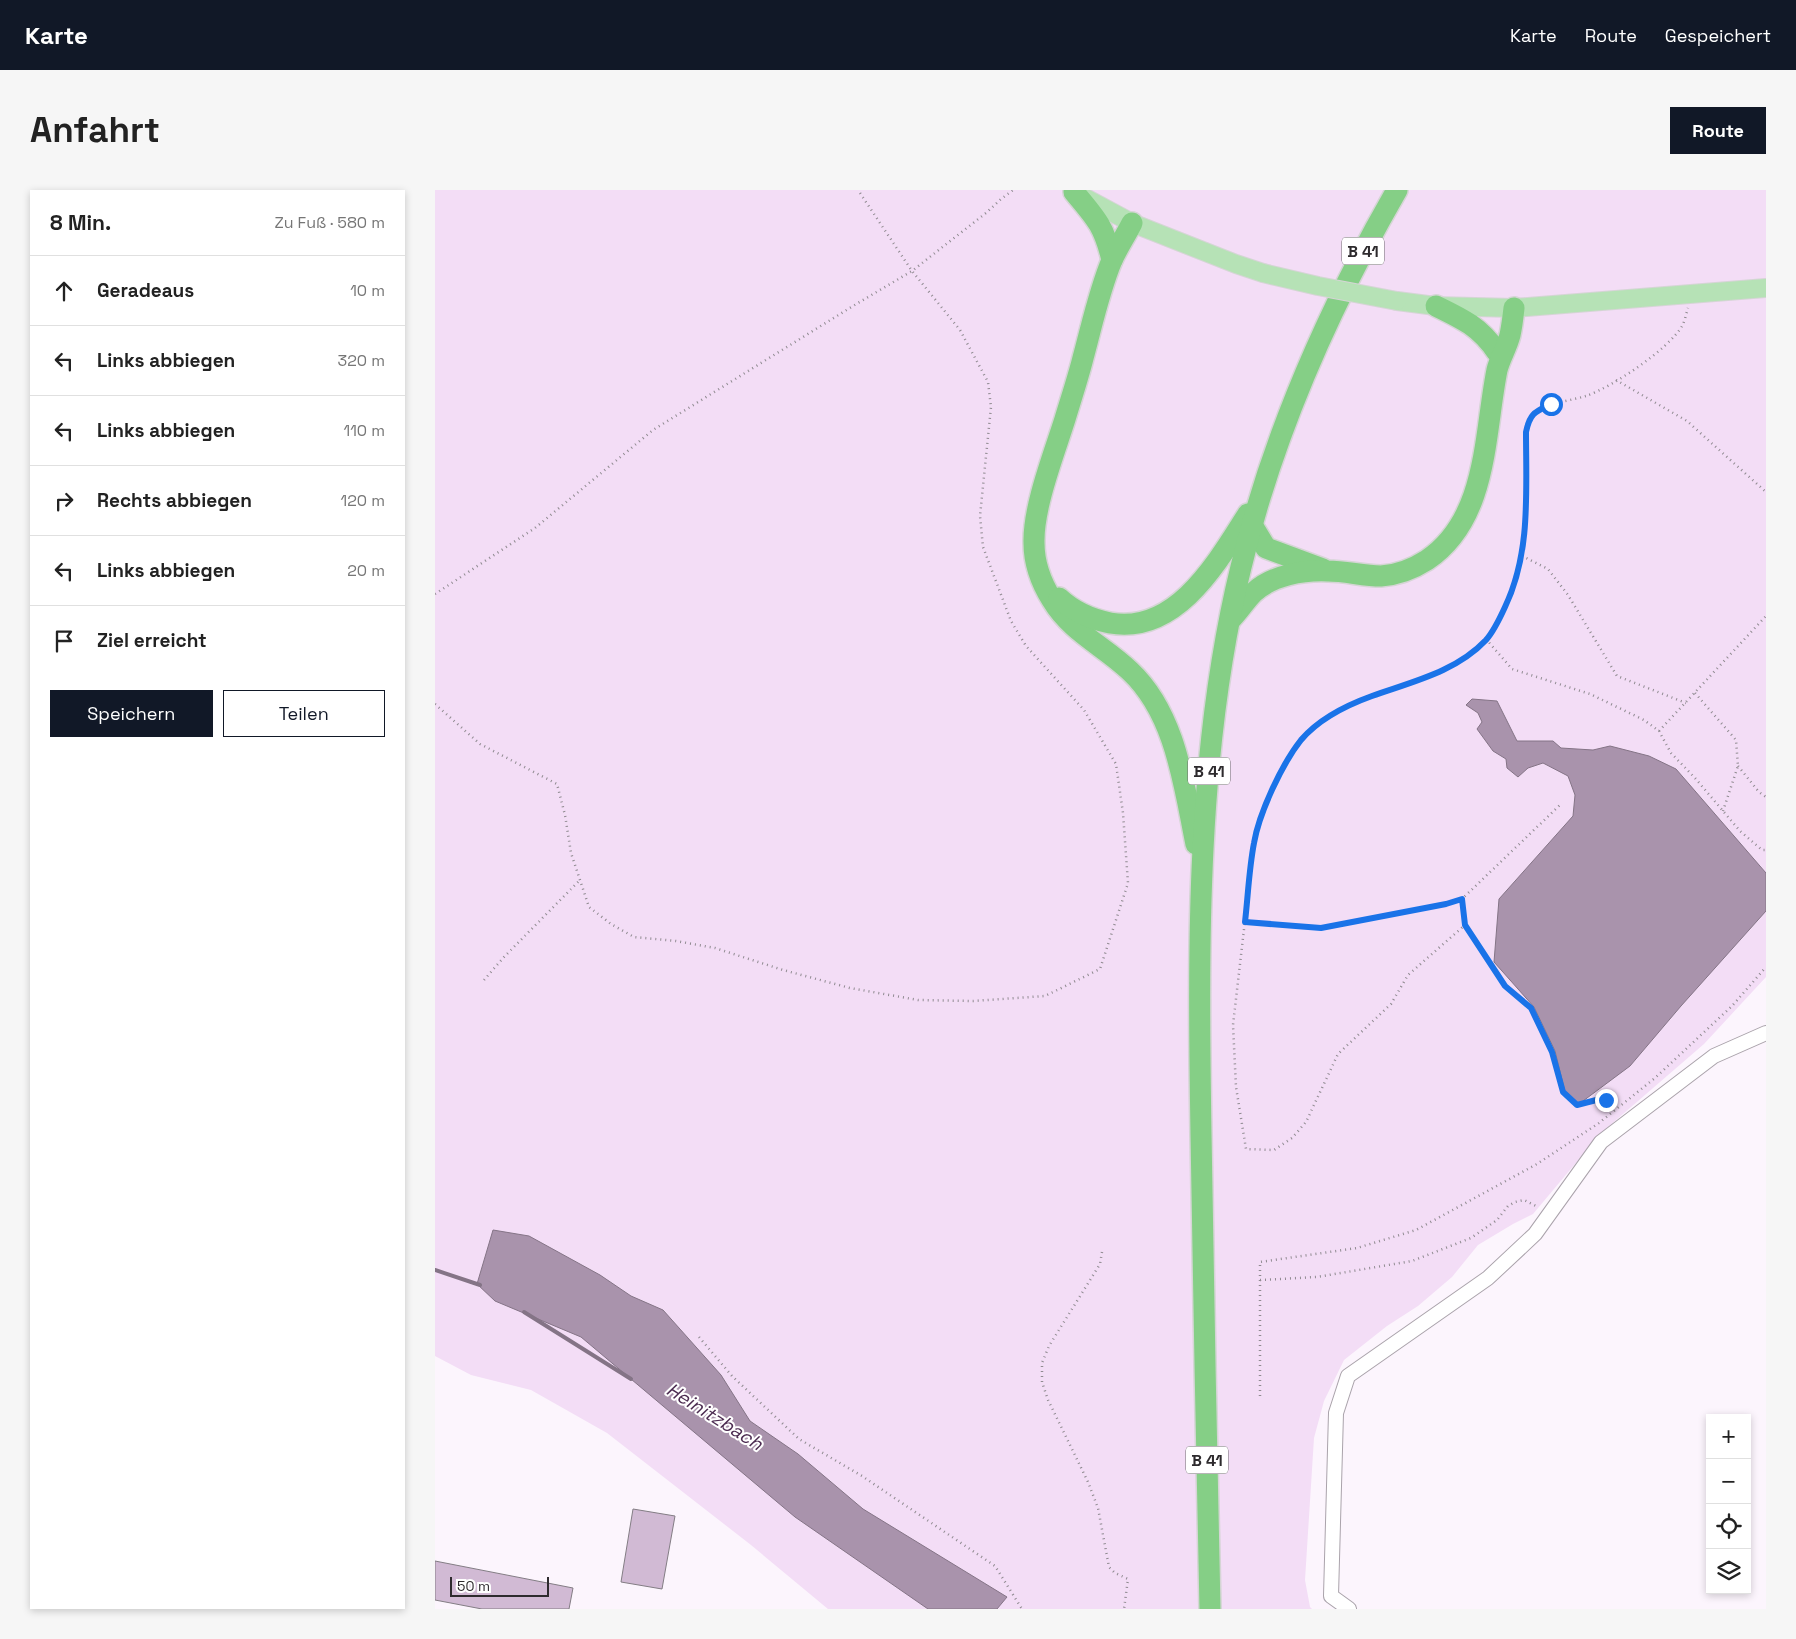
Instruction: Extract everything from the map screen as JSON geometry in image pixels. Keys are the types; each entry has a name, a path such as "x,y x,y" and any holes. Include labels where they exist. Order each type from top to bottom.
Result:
{"highway":[{"name":"B 41","path":"1210,1609 1199,1039 1202,874 1214,714 1229,622 1241,566 1260,497 1299,388 1331,313 1362,252 1397,190"},
{"path":"1073,191 1099,222 1108,242 1112,260"},
{"path":"1132,223 1112,260 1039,505 1034,543 1035,560 1043,582 1057,607 1076,630 1138,679 1153,700 1165,725 1182,776 1202,874"},
{"path":"1436,306 1472,324 1487,338 1498,360"},
{"path":"1229,622 1253,593 1266,583 1285,576 1327,571 1375,576 1401,573 1422,564 1448,542 1460,526 1475,493 1498,360 1510,334 1508,308"},
{"path":"1043,582 1076,612 1090,618 1114,623 1147,620 1176,605 1205,578 1260,497"},
{"path":"1252,525 1266,548 1327,571"}],"main road":[{"path":"1073,191 1132,223 1191,247 1263,272 1318,286 1397,301 1436,306 1508,308 1766,288"}],"lane":[{"path":"1349,1609 1331,1596 1336,1413 1348,1376 1488,1278 1535,1234 1601,1142 1714,1056 1766,1033"}],"path":[{"path":"435,704 481,744 557,784 565,815 571,853 589,907 611,924 634,937 677,941 715,948 783,970 850,988 918,1000 973,1001 1045,996 1100,969 1128,883 1123,813 1116,764 1084,710 1026,646 1011,621 983,547 980,516 991,407 988,382 959,330 912,271 857,190"},
{"path":"435,594 535,528 653,430 912,271 987,213 1013,190"},
{"path":"1465,925 1408,975 1391,1004 1338,1054 1306,1122 1292,1138 1274,1150 1246,1149 1236,1087 1233,1025 1254,842 1266,804 1284,767 1302,740 1320,723 1347,707 1370,697 1419,681 1465,658 1486,639 1501,618 1513,591 1522,556 1526,523 1526,432 1529,421 1534,413 1551,404 1588,395 1639,368 1674,336 1682,326 1693,293"},
{"path":"1615,380 1687,421 1766,492"},
{"path":"1522,556 1548,569 1568,595 1617,676 1685,703"},
{"path":"1659,731 1766,616"},
{"path":"1486,639 1511,669 1590,694 1644,720 1659,731 1671,753 1723,811 1741,831 1763,850 1766,850"},
{"path":"1695,693 1736,740 1738,766 1723,811"},
{"path":"1738,766 1759,792 1766,797"},
{"path":"1245,922 1321,928 1437,906 1462,899 1561,804"},
{"path":"484,980 503,957 579,881"},
{"path":"1462,899 1465,925 1505,986 1531,1008 1552,1052 1563,1092 1577,1105 1604,1098 1609,1104"},
{"path":"1259,1396 1260,1262 1357,1248 1416,1230 1537,1164 1568,1145 1655,1078 1732,1006 1766,967"},
{"path":"1261,1280 1317,1277 1412,1261 1471,1238 1487,1229 1508,1206 1515,1202 1524,1200 1550,1213"},
{"path":"1102,1252 1100,1264 1049,1346 1042,1363 1042,1382 1048,1400 1089,1482 1098,1508 1109,1567 1115,1573 1128,1579 1124,1609"},
{"path":"699,1337 732,1376 799,1439 861,1476 995,1566 1022,1609"}],"shaded area":[{"path":"435,190 1766,190 1766,977 1704,1044 1601,1133 1533,1214 1478,1245 1452,1277 1418,1306 1387,1326 1344,1360 1324,1401 1314,1438 1305,1580 1312,1609 828,1609 751,1545 607,1433 531,1390 471,1375 435,1356"}],"water":[{"path":"1472,699 1497,701 1517,741 1553,741 1561,748 1593,750 1610,746 1649,756 1676,769 1766,873 1766,911 1630,1066 1579,1104 1565,1092 1555,1051 1534,1007 1494,962 1499,899 1573,816 1575,795 1568,776 1543,763 1528,768 1518,777 1507,768 1506,759 1493,751 1477,729 1482,722 1478,713 1466,705"},
{"path":"493,1230 529,1236 600,1275 631,1296 663,1310 721,1375 750,1421 798,1454 863,1509 1007,1597 997,1609 928,1609 795,1517 581,1337 495,1301 477,1284"}],"building":[{"path":"633,1509 675,1516 662,1589 621,1582"},
{"path":"435,1561 573,1588 569,1609 482,1609 435,1600"}],"waterway":[{"name":"Heinitzbach","path":"435,1270 480,1285"},
{"name":"Heinitzbach","path":"524,1312 631,1379"}],"route":[{"path":"1551,404 1534,413 1529,421 1526,432 1526,523 1522,556 1513,591 1501,618 1486,639 1465,658 1419,681 1370,697 1347,707 1320,723 1302,740 1284,767 1266,804 1254,842 1245,922 1321,928 1446,904 1462,899 1465,925 1505,986 1531,1008 1552,1052 1563,1092 1577,1105 1604,1098 1606,1100"}]}
